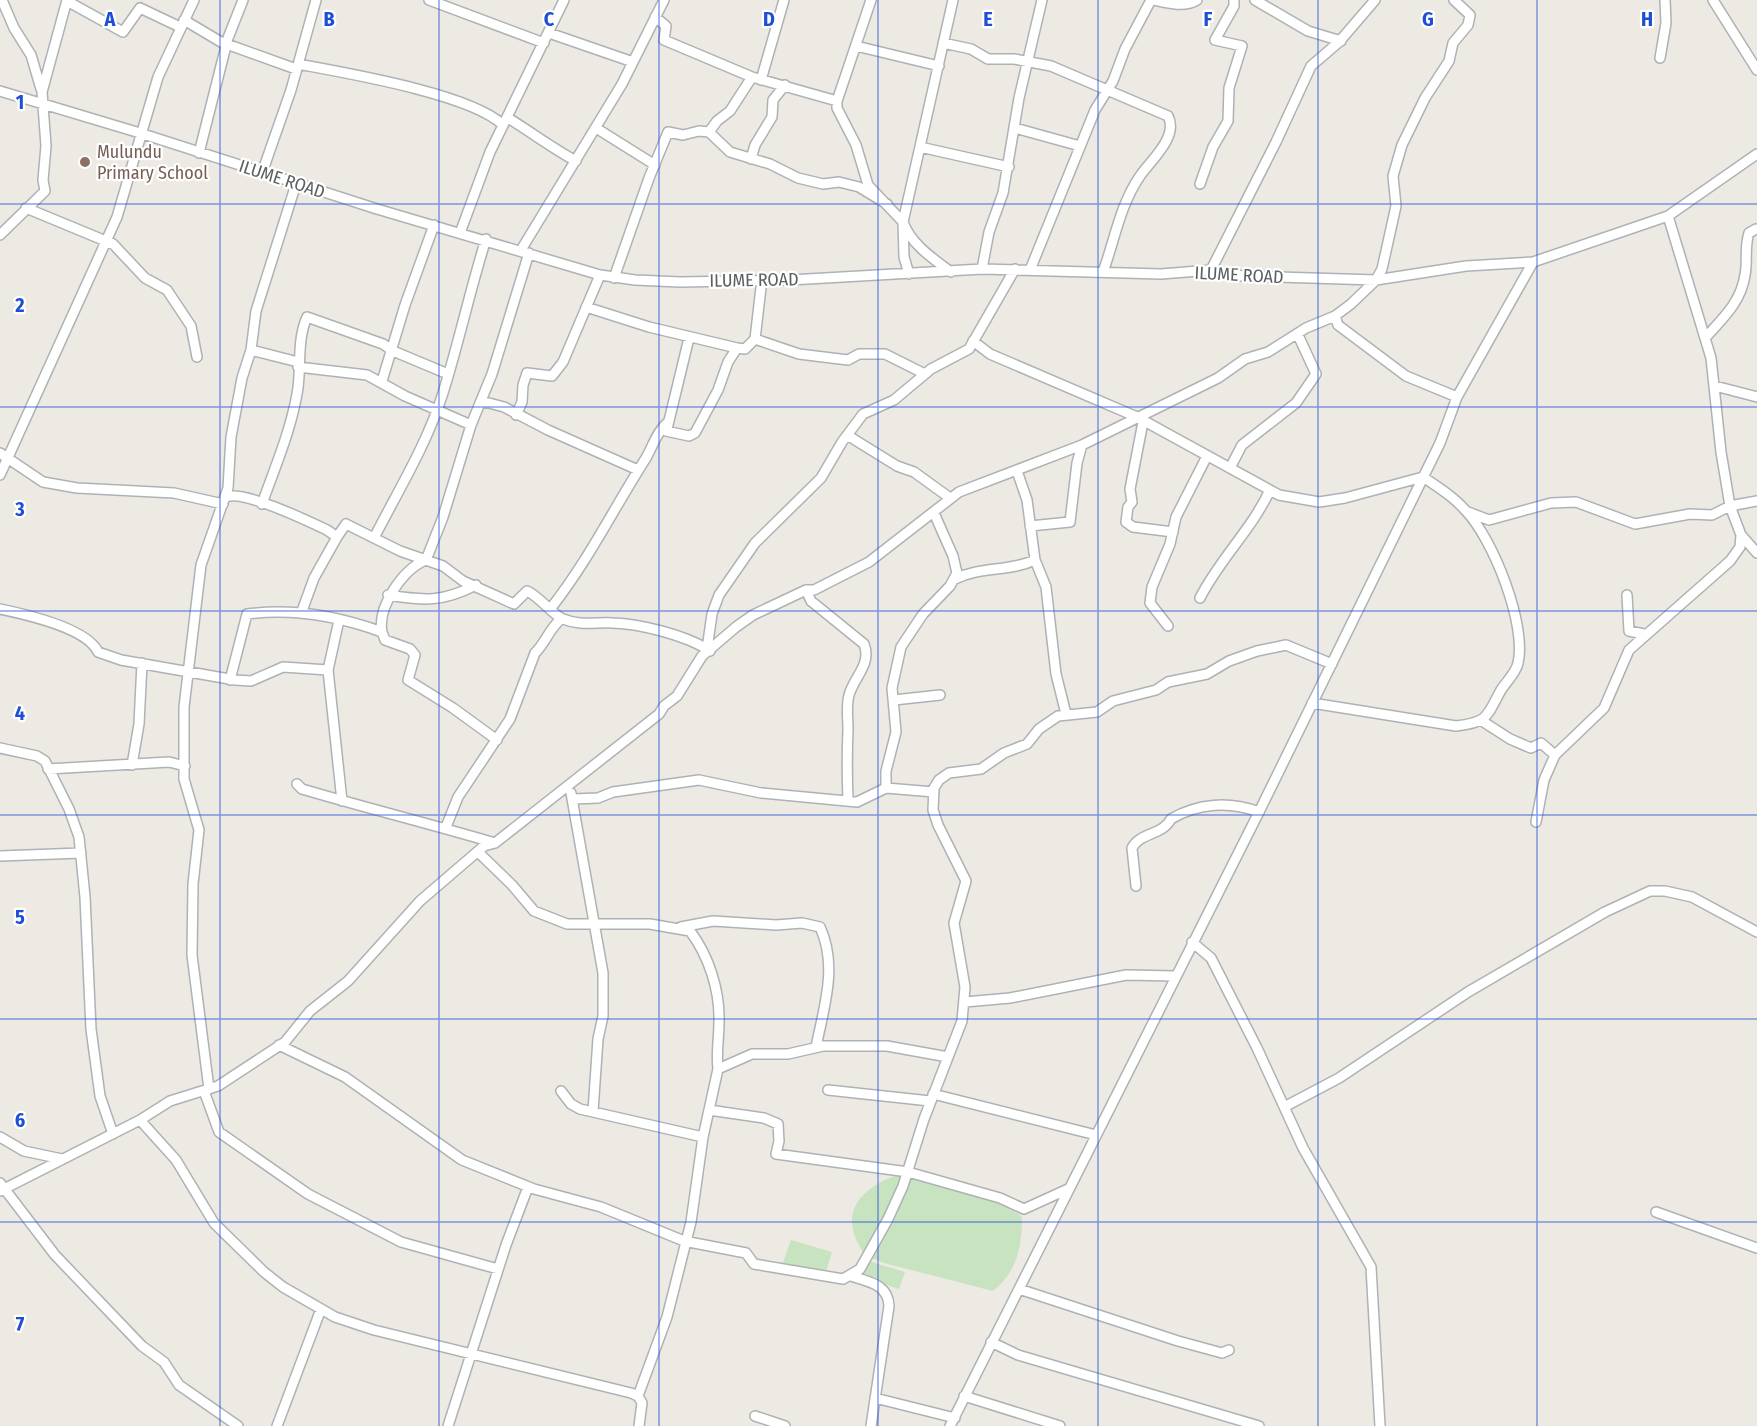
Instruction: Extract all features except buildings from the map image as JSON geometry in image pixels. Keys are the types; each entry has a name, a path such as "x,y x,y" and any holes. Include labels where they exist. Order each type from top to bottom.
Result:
{"street":[{"path":"2,0 14,28 31,55 42,92"},
{"path":"0,236 45,191 43,180 46,146 41,105 42,92 67,0 123,32 140,8 226,43 297,67 410,87 462,102 536,135 550,147 576,161"},
{"path":"0,475 3,455 117,217 158,77 194,0"},
{"path":"262,173 297,67 316,0"},
{"path":"429,0 544,43"},
{"path":"460,233 490,152 564,0"},
{"path":"498,740 408,680 415,655 410,650 385,640 381,626 388,595 415,564 426,560 443,517 471,425 480,404 525,251 633,62 664,0"},
{"path":"710,132 717,121 730,111 735,99 757,78 784,0"},
{"path":"871,0 837,101 840,115 856,146 868,185 903,222 907,233 920,247 951,272"},
{"path":"909,274 904,257 903,222 953,0"},
{"path":"982,269 989,231 1003,193 1009,167 1042,0"},
{"path":"1030,270 1095,110 1107,92 1125,49 1152,0 1172,4 1193,3 1197,0"},
{"path":"1200,184 1213,147 1228,122 1229,88 1242,46 1215,40 1221,25 1234,6 1234,0"},
{"path":"1255,0 1308,31 1341,41"},
{"path":"1211,270 1276,142 1303,78 1311,66 1341,41 1375,0"},
{"path":"238,1426 215,1412 175,1381 164,1362 142,1346 55,1255 2,1187 113,1134 179,1096 207,1090 292,1037 310,1011 348,981 420,901 484,846 495,843 659,714 664,705 677,696 702,656 753,615 806,590 814,590 869,562 934,513 950,498 972,486 1017,471 1140,419 1218,378 1245,359 1268,352 1306,328 1335,316 1376,280 1382,270 1396,206 1393,176 1402,145 1425,98 1449,61 1453,43 1468,25 1470,15 1454,0"},
{"path":"1660,58 1666,23 1665,0"},
{"path":"1713,0 1757,70"},
{"path":"199,153 226,43 241,1"},
{"path":"655,17 666,26 664,40 757,78 837,101"},
{"path":"549,33 633,62"},
{"path":"943,42 971,49 988,58 1014,58 1069,73 1107,92 1168,116 1171,124 1166,141 1138,178 1125,202 1103,272"},
{"path":"856,46 939,66"},
{"path":"752,159 755,145 772,117 773,100 785,86"},
{"name":"ILUME ROAD","path":"0,91 140,133 296,184 600,275 680,282 909,274 982,269 1161,274 1211,270 1242,276 1376,280 1466,266 1533,262 1668,216 1757,154"},
{"path":"596,128 655,165"},
{"path":"1015,128 1080,146"},
{"path":"614,278 668,132 683,135 699,131 710,132 730,152 798,178 823,184 838,182 859,187 887,204"},
{"path":"920,147 1009,167"},
{"path":"296,184 263,283 251,350 242,378 232,429 230,477 201,565 184,707 186,791 199,830 192,896 192,955 207,1090 219,1132 308,1194 401,1242 498,1269"},
{"path":"26,208 106,241 125,255 145,278 171,293 190,326 197,357"},
{"path":"1668,216 1684,274 1706,337 1715,386 1720,452 1730,506 1741,535 1757,554"},
{"path":"382,381 393,351 405,305 434,225"},
{"path":"1706,337 1735,306 1745,275 1745,243 1749,233 1756,229"},
{"path":"374,538 421,447 436,411 486,239"},
{"path":"875,1398 952,1422 1332,664 1423,477 1457,397 1533,262"},
{"path":"709,650 712,614 719,595 765,531 821,478 847,435 863,414 894,400 925,374 969,349 1015,269"},
{"path":"516,415 522,402 523,385 527,373 553,375 563,362 600,275"},
{"path":"586,307 689,338 745,349 755,339 762,279"},
{"path":"1335,316 1338,325 1406,376 1457,397"},
{"path":"262,504 290,429 298,388 298,365 305,319 310,317 383,344 393,351 448,374"},
{"path":"1230,468 1242,445 1296,403 1316,374 1298,335"},
{"path":"666,431 689,338"},
{"path":"755,339 799,354 848,360 859,354 885,354 925,374"},
{"path":"973,341 990,354 1140,419 1270,490 1293,498 1318,502 1345,498 1423,477"},
{"path":"666,431 689,436 695,433 718,390 728,362 737,348"},
{"path":"251,350 298,365 367,375 436,411 471,425"},
{"path":"1715,386 1757,397"},
{"path":"480,404 489,403 504,407 516,415 638,470"},
{"path":"1140,419 1130,489 1132,502 1128,507 1126,522 1133,527 1173,532"},
{"path":"551,608 581,568 617,502 654,445 658,431 667,423 666,431"},
{"path":"847,435 897,466 914,472 950,498"},
{"path":"1030,526 1070,522 1077,463 1082,445"},
{"path":"3,455 43,482 77,488 174,493 224,500 232,494 318,526 337,537"},
{"path":"1168,626 1152,608 1150,598 1183,500 1206,456"},
{"path":"1017,471 1027,500 1035,560 1046,587 1056,674 1066,714"},
{"path":"1423,477 1467,511 1489,520 1551,504 1576,502 1635,524 1690,514 1712,515 1730,506 1757,501"},
{"path":"1200,598 1223,559 1253,520 1270,490"},
{"path":"1312,703 1456,726 1482,721 1488,717 1514,671 1519,652 1511,598 1487,542 1467,511"},
{"path":"934,513 957,566 955,579"},
{"path":"302,611 314,578 346,524 443,566 463,581 514,604 527,591 551,608 561,619 585,625 616,623 634,625 692,640 709,650"},
{"path":"1536,822 1544,780 1555,755 1604,708 1629,650 1644,634 1730,561 1740,547 1741,535"},
{"path":"886,788 886,771 896,732 894,700 896,666 904,641 936,598 955,579 966,573 992,568 1015,567 1035,560"},
{"path":"388,595 439,600 457,595 476,585"},
{"path":"806,590 811,601 864,644 867,651 867,660 849,693 847,706 845,750 848,800"},
{"path":"1627,595 1629,631 1644,634"},
{"path":"0,609 55,622 94,645 98,652 108,656 230,680 251,681 283,667 328,670"},
{"path":"230,680 247,614 302,611 382,632"},
{"path":"446,827 458,797 498,740 510,718 535,653 543,645 551,627 561,619"},
{"path":"339,620 328,670 342,801"},
{"path":"279,1045 345,1077 462,1160 528,1187 587,1202 684,1241 722,1246 746,1253 754,1264 834,1279 850,1276 860,1269 888,1219 908,1172 931,1098 962,1021 965,1002 954,932 956,912 966,881 935,818 934,792 939,780 949,773 981,769 1004,753 1027,744 1039,729 1066,714 1097,712 1113,701 1156,690 1168,682 1191,679 1216,670 1229,661 1272,647 1293,647 1332,664"},
{"path":"132,765 139,724 142,663"},
{"path":"894,700 940,695"},
{"path":"1482,721 1510,739 1531,748 1541,743 1555,755"},
{"path":"0,748 37,756 45,761 75,823 81,853 92,1029 100,1096 113,1134"},
{"path":"169,762 184,748"},
{"path":"48,768 169,762 185,766"},
{"path":"573,799 598,798 613,792 699,780 761,793 857,802 886,788 934,792"},
{"path":"297,783 302,789 446,827 495,843"},
{"path":"569,786 573,799 582,865 596,924 603,974 603,1016 593,1111"},
{"path":"1136,886 1132,848 1134,843 1167,827 1171,819 1203,806 1222,804 1237,805 1259,812"},
{"path":"478,852 512,885 534,911 567,924 678,927 713,921 776,925 802,923 820,927 829,945 830,972 816,1047"},
{"path":"0,856 81,853"},
{"path":"1286,1106 1339,1078 1468,993 1605,912 1650,891 1665,891 1692,897 1757,932"},
{"path":"638,1396 667,1317 684,1241 691,1222 703,1137 718,1069 716,1052 720,1021 708,959 690,931 678,927"},
{"path":"1192,942 1210,958 1286,1106 1303,1148 1371,1267 1379,1424"},
{"path":"965,1002 1010,998 1126,975 1175,976"},
{"path":"718,1069 752,1054 788,1054 816,1047 887,1046 948,1057"},
{"path":"828,1090 931,1098 1096,1135"},
{"path":"561,1091 574,1107 703,1137"},
{"path":"709,1110 764,1118 778,1124 779,1142 776,1154 908,1172 1000,1197 1024,1209 1068,1189"},
{"path":"140,1120 176,1160 220,1230 283,1287 345,1321 374,1330 638,1396 642,1403 640,1425"},
{"path":"0,1137 24,1151 62,1159"},
{"path":"448,1426 498,1269 528,1187"},
{"path":"1656,1212 1757,1248"},
{"path":"850,1276 882,1288 888,1296 871,1426"},
{"path":"1019,1289 1178,1341 1222,1353 1229,1350"},
{"path":"277,1426 321,1309"},
{"path":"991,1342 1018,1356 1259,1426"},
{"path":"964,1396 1060,1426"},
{"path":"755,1416 785,1426"}],"green space":[{"path":"900,1174 1005,1203 1022,1217 1017,1258 1008,1276 993,1291 884,1263 865,1255 856,1240 852,1227 856,1204 873,1187"},
{"path":"791,1240 832,1252 825,1275 782,1265"},
{"path":"868,1261 905,1272 899,1289 862,1277"}],"place":[{"name":"Mulundu Primary School","path":"85,162"}]}
